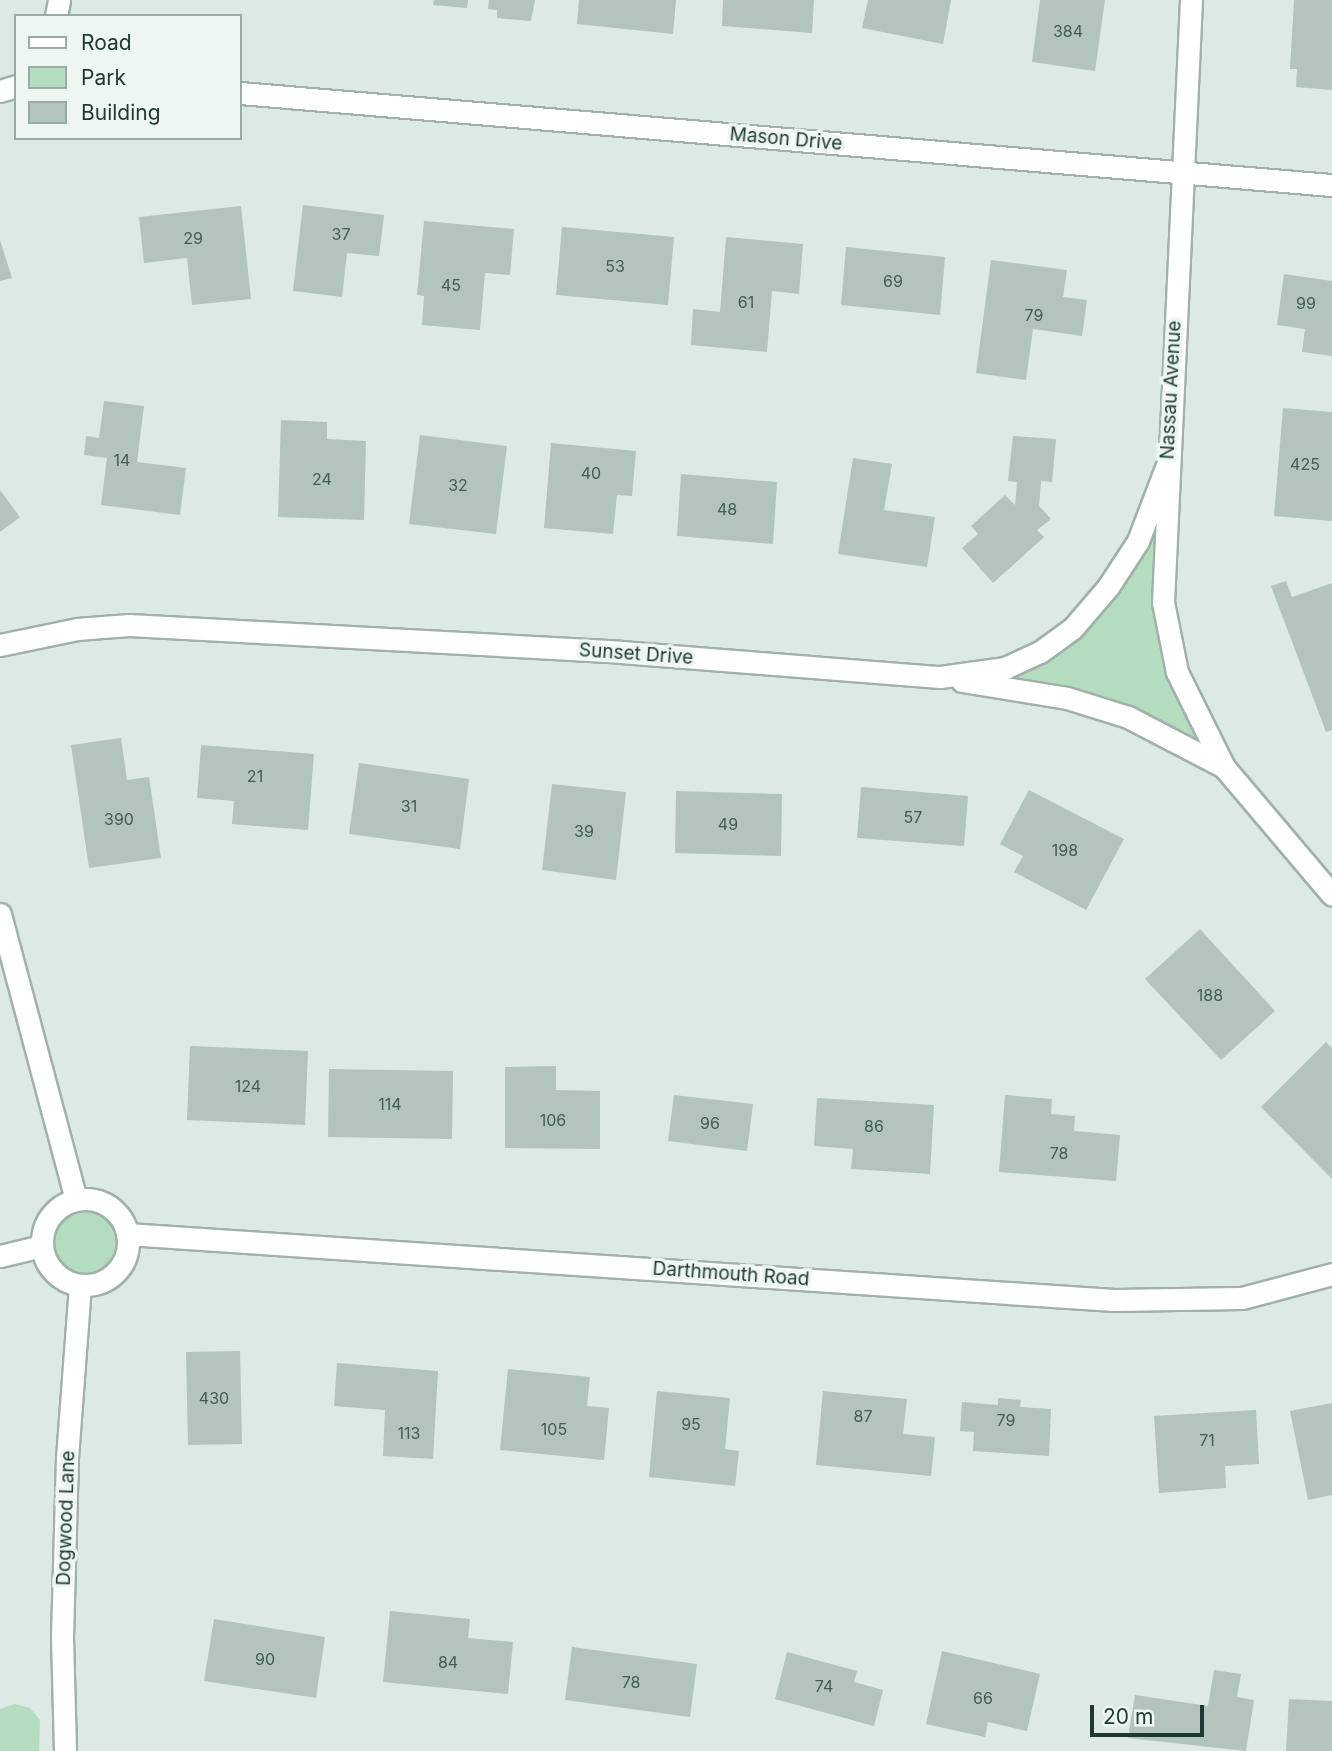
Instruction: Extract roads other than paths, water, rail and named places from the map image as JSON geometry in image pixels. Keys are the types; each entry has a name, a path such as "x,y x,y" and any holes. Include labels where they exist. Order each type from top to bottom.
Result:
{"street":[{"name":"Nassau Avenue","path":"1191,0 1167,465 1163,602 1166,638 1190,706 1224,767"},
{"name":"Mason Drive","path":"242,93 1332,185"},
{"name":"Sunset Drive","path":"0,645 78,629 129,625 607,651 940,677 1005,668 1040,652 1072,629 1108,587 1138,541 1167,465"},
{"path":"940,677 1074,700 1128,717 1224,767 1332,895"},
{"path":"0,914 76,1200"},
{"path":"76,1200 103,1202 123,1221 127,1234 128,1247 116,1271 94,1284 80,1285 50,1268 42,1246 54,1212 76,1200"},
{"name":"Darthmouth Road","path":"127,1234 1114,1300 1242,1298 1332,1274"},
{"path":"0,1256 42,1246"},
{"name":"Dogwood Lane","path":"65,1751 62,1637 67,1472 80,1285"}]}
